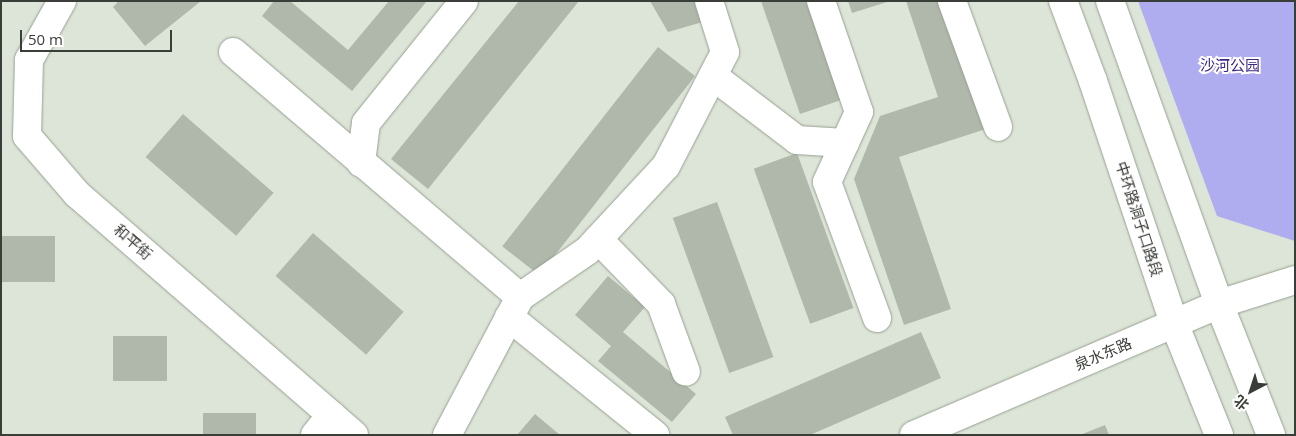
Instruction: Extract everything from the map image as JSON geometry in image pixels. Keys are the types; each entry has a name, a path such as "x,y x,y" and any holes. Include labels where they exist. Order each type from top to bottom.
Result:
{"street":[{"name":"和平街","path":"62,1 29,60 27,136 77,194 323,425 354,435"},
{"path":"361,163 366,123 464,1"},
{"path":"447,435 514,307 587,251 666,166 725,52 709,1"},
{"path":"821,1 859,112 827,182 877,318"},
{"path":"952,1 998,127"},
{"name":"中环路洞子口路段","path":"1063,1 1093,80 1174,323 1220,435"},
{"path":"1110,1 1219,304 1271,435"},
{"path":"233,52 361,163 514,307 655,435"},
{"path":"713,76 797,140 845,143"},
{"path":"598,239 661,304 686,372"},
{"name":"泉水东路","path":"914,435 1219,304 1295,280"}],"green space":[{"name":"沙河公园","path":"1138,1 1295,1 1295,241 1217,216"}],"building":[{"path":"119,1 201,1 145,46 113,7"},
{"path":"274,1 290,1 348,50 389,1 427,1 352,91 262,16"},
{"path":"519,1 579,1 428,189 391,159"},
{"path":"650,1 695,1 706,21 668,32"},
{"path":"761,1 815,1 847,98 800,114"},
{"path":"848,1 886,1 887,2 852,13"},
{"path":"906,1 943,1 986,129 899,157 951,309 904,325 854,179 880,116 938,97"},
{"path":"658,47 695,76 539,275 502,246"},
{"path":"183,114 274,193 236,236 146,157"},
{"path":"797,153 853,308 810,324 754,169"},
{"path":"717,202 773,357 729,373 673,218"},
{"path":"313,233 404,312 366,355 276,276"},
{"path":"2,236 55,236 55,282 2,282"},
{"path":"608,276 645,307 623,332 696,394 672,422 598,361 611,346 575,315"},
{"path":"921,332 941,378 810,435 733,435 725,417"},
{"path":"113,336 167,336 167,381 113,381"},
{"path":"203,413 256,413 256,435 203,435"},
{"path":"535,414 560,435 517,435"},
{"path":"1105,425 1109,435 1080,435"}]}
